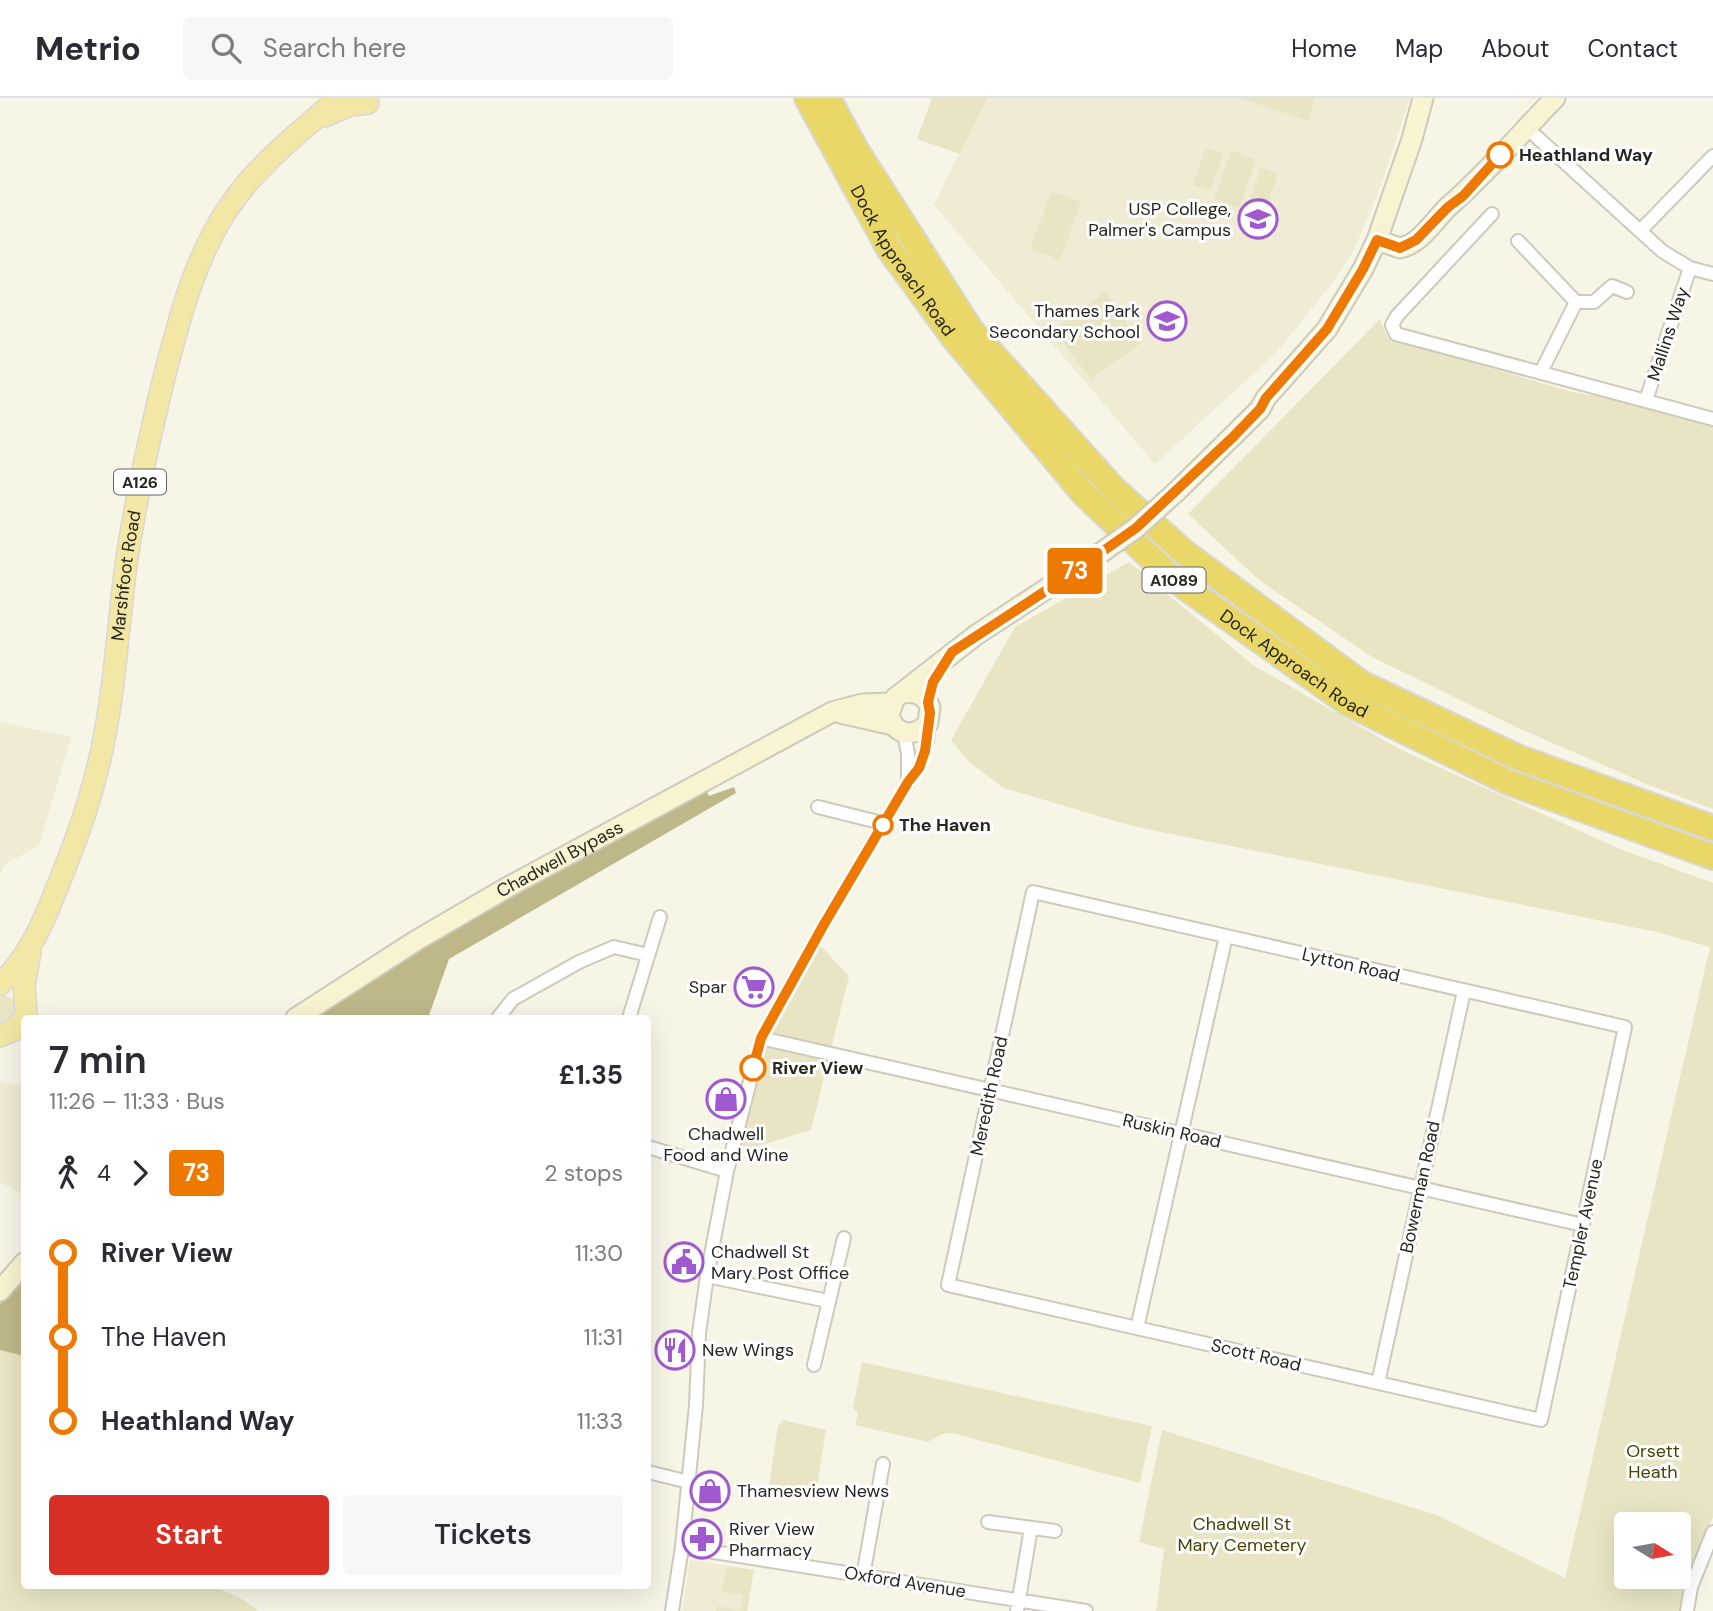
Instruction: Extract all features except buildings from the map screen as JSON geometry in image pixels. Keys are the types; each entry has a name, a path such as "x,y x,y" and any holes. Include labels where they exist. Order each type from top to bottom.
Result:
{"highway":[{"name":"Dock Approach Road","path":"807,98 889,249 953,337 1084,494 1171,578 1349,704 1508,782 1713,858"},
{"name":"Dock Approach Road","path":"828,98 855,148 971,330 1115,490 1184,552 1361,683 1517,757 1713,828"}],"main road":[{"name":"Marshfoot Road","path":"14,1022 13,988 0,985 32,944 59,885 99,764 113,677 126,564 141,479 185,300 208,243 226,211 247,183 281,147 339,98"},
{"path":"899,729 889,714 897,698 952,652 1136,528 1260,409 1266,398 1327,329 1353,288 1377,240 1412,139 1423,98"},
{"path":"1377,240 1400,248 1416,240 1448,207 1463,196 1555,98"},
{"name":"Marshfoot Road","path":"314,120 371,100"},
{"path":"832,712 917,732 928,723 928,702 933,682 952,652"},
{"path":"897,698 917,693 928,702"},
{"name":"Chadwell Bypass","path":"301,1015 485,900 832,712 897,698"},
{"name":"Marshfoot Road","path":"14,1022 32,944"},
{"path":"0,1291 21,1266"}],"street":[{"path":"1528,129 1662,251 1690,268 1713,274"},
{"path":"1640,231 1713,156"},
{"path":"1492,214 1397,316 1392,325 1396,334 1713,419"},
{"path":"1518,241 1576,302 1594,302 1612,286 1627,292"},
{"name":"Mallins Way","path":"1646,400 1690,268"},
{"path":"1541,372 1576,302"},
{"path":"672,1611 689,1482 699,1333 707,1276 727,1171 761,1038 819,933 908,782 919,768 929,738 928,723"},
{"path":"899,729 908,754 908,782"},
{"path":"826,805 883,826"},
{"name":"Meredith Road","path":"972,1291 948,1285 1033,892 1076,902"},
{"name":"Lytton Road","path":"1076,902 1625,1027"},
{"path":"630,1015 661,917"},
{"path":"1137,1328 1226,936"},
{"path":"500,1015 513,999 579,962 614,947 648,955"},
{"name":"Bowerman Road","path":"1378,1383 1464,990"},
{"name":"Templer Avenue","path":"1541,1420 1625,1027"},
{"name":"Ruskin Road","path":"761,1038 1583,1225"},
{"path":"651,1148 727,1171"},
{"path":"814,1365 844,1238"},
{"path":"707,1276 828,1301"},
{"name":"Scott Road","path":"972,1291 1541,1420"},
{"path":"863,1576 883,1464"},
{"path":"651,1473 689,1482"},
{"path":"988,1522 1055,1531"},
{"path":"1018,1606 1031,1528"},
{"path":"1687,1611 1691,1587 1713,1532"},
{"name":"Oxford Avenue","path":"682,1548 863,1576 1018,1606 1086,1611"}],"shaded area":[{"path":"987,98 1410,98 1380,188 1354,250 1333,282 1276,353 1155,464 934,205"},
{"path":"0,722 71,737 39,846 5,864 0,874"},
{"path":"734,787 736,793 449,959 429,1015 314,1015 419,947 512,895 707,792 709,796"},
{"path":"0,1081 21,1085 21,1193 0,1182"},
{"path":"21,1280 21,1355 0,1350 0,1304"},
{"path":"690,1560 754,1570 747,1611 682,1611"}],"green space":[{"path":"932,98 987,98 960,154 917,139"},
{"path":"1240,98 1315,98 1308,121"},
{"path":"1206,148 1223,154 1210,191 1193,185"},
{"path":"1232,150 1256,160 1239,208 1214,199"},
{"path":"1261,167 1278,173 1265,211 1248,205"},
{"path":"1051,191 1081,202 1060,260 1030,249"},
{"path":"1105,292 1141,343 1091,379 1054,330"},
{"path":"1380,319 1388,338 1572,392 1635,403 1713,423 1713,809 1649,785 1518,728 1372,657 1259,580 1188,514"},
{"path":"1129,562 1253,665 1401,750 1620,849 1713,883 1713,1517 1691,1570 1691,1512 1614,1512 1614,1589 1685,1589 1683,1611 1156,1611 1164,1549 1139,1542 1162,1430 1437,1515 1565,1578 1710,947 1657,932 1132,826 1004,788 970,763 951,740 1015,627"},
{"path":"815,940 849,976 811,1130 732,1154 761,1038"},
{"path":"4,994 16,1002 18,1011 5,1024 0,1024 0,995"},
{"path":"0,1350 21,1355 21,1589 220,1589 259,1611 0,1611"},
{"path":"862,1362 1152,1426 1140,1483 952,1433 942,1434 928,1442 855,1425 858,1413 853,1408"},
{"path":"783,1420 826,1430 815,1500 768,1491 778,1426"},
{"path":"727,1566 754,1570 747,1611 716,1611 717,1606 740,1610 743,1595 721,1591"}],"bus line":[{"name":"73","path":"753,1068 761,1038 823,926 908,782 919,768 929,738 928,702 933,682 952,652 1095,558 1136,528 1176,492 1260,409 1266,398 1327,329 1347,298 1377,240 1394,247 1406,247 1463,196 1500,155"}],"place":[{"name":"Heathland Way","path":"1500,155"},
{"name":"USP College, Palmer's Campus","path":"1258,219"},
{"name":"Thames Park Secondary School","path":"1167,321"},
{"name":"The Haven","path":"883,825"},
{"name":"Spar","path":"754,987"},
{"name":"River View","path":"753,1068"},
{"name":"Chadwell Food and Wine","path":"726,1099"},
{"name":"Chadwell St Mary Post Office","path":"684,1262"},
{"name":"New Wings","path":"675,1350"},
{"name":"Thamesview News","path":"710,1491"},
{"name":"River View Pharmacy","path":"702,1539"}],"park label":[{"name":"Orsett Heath","path":"1653,1461"},
{"name":"Chadwell St Mary Cemetery","path":"1242,1534"}]}
